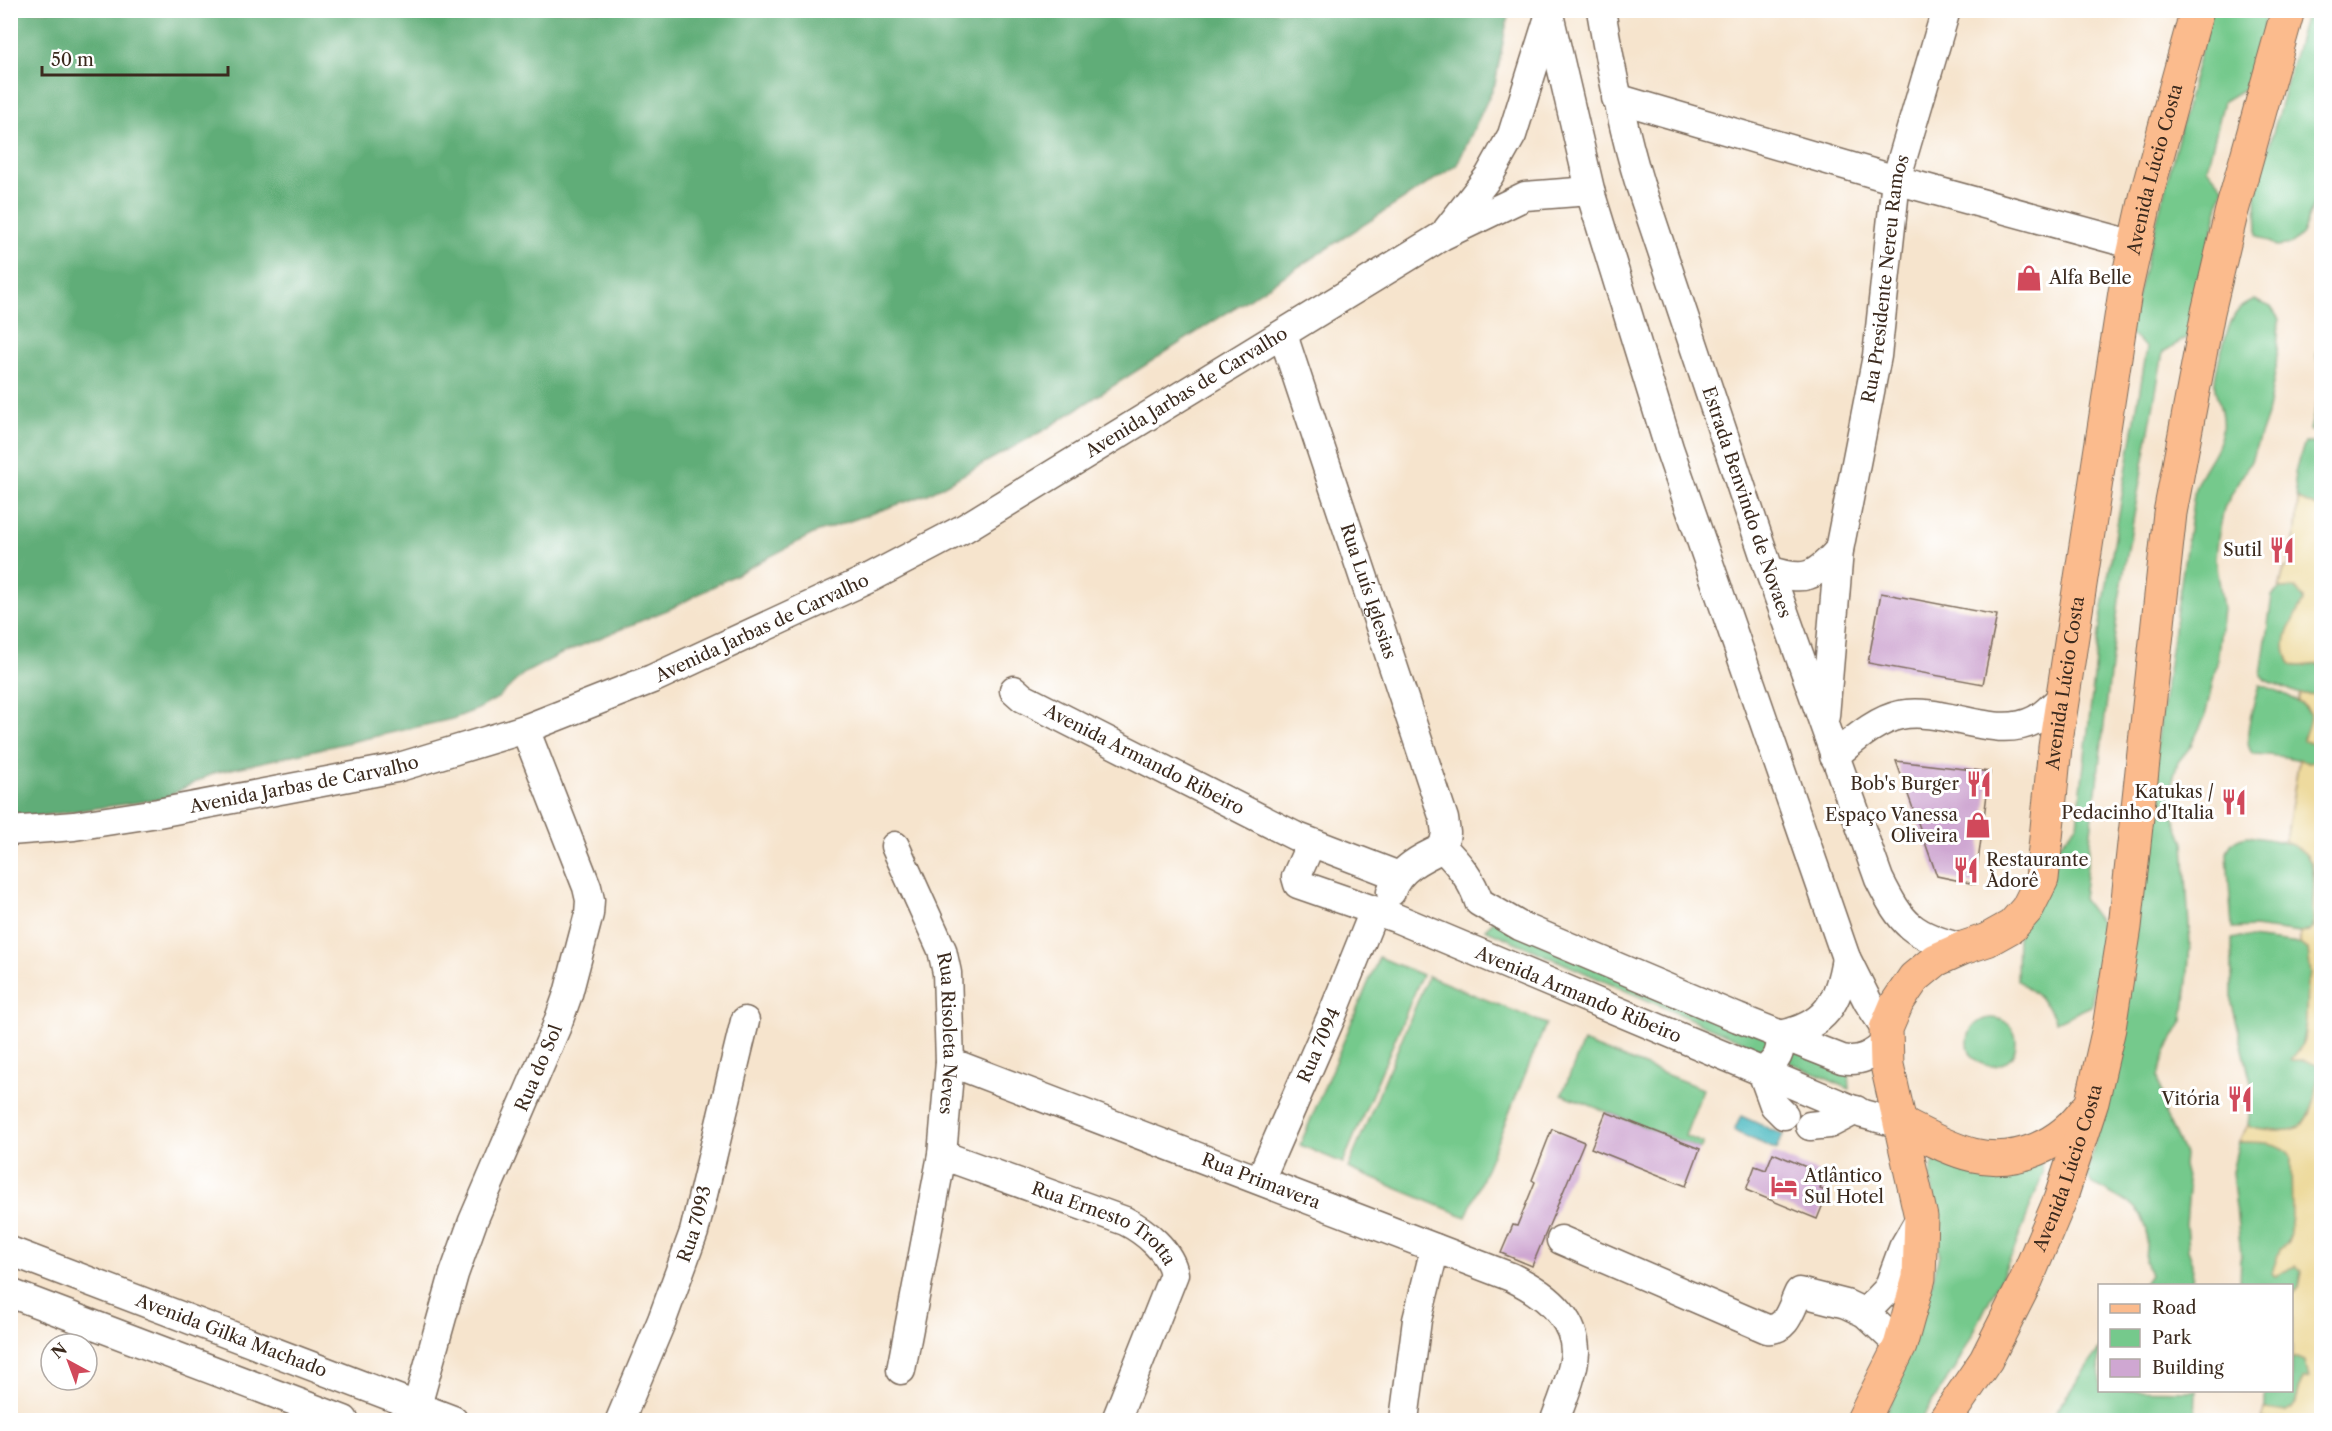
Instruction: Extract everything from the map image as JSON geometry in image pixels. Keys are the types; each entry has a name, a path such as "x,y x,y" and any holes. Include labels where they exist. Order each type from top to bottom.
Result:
{"main road":[{"name":"Avenida Lúcio Costa","path":"1863,1420 1900,1347 1919,1278 1921,1217 1887,1065 1886,1036 1897,1003 1914,978 1936,960 1987,940 2012,926 2027,909 2042,879 2063,697 2125,292 2150,182 2197,10"},
{"name":"Avenida Lúcio Costa","path":"1945,1420 1986,1360 2025,1283 2060,1200 2092,1102 2109,1028 2125,927 2170,513 2208,312 2231,214 2288,10"},
{"path":"1901,1124 1974,1155 2002,1158 2036,1150 2058,1139 2076,1125 2092,1102"}],"street":[{"name":"Estrada Benvindo de Novaes","path":"1601,10 1616,98 1640,185 1769,570 1879,879 1891,903 1906,924 1934,941 1963,948"},
{"name":"Rua Presidente Nereu Ramos","path":"1824,725 1839,550 1877,356 1896,180 1946,10"},
{"path":"1479,902 1520,926 1738,1018 1842,1059 1854,1062 1865,1058 1886,1036 1846,958 1669,448 1590,190 1548,14"},
{"name":"Avenida Jarbas de Carvalho","path":"1442,236 1489,176 1512,135 1548,14"},
{"path":"1616,98 1896,180 2136,245"},
{"name":"Avenida Jarbas de Carvalho","path":"10,831 74,826 290,790 396,768 525,729 652,679 870,578 965,528 1442,236 1525,196 1590,190"},
{"name":"Rua Luís Iglesias","path":"1283,335 1444,819 1446,833 1443,848"},
{"path":"1769,570 1799,578 1823,568 1839,550"},
{"name":"Avenida Armando Ribeiro","path":"1014,690 1023,698 1311,843 1399,876"},
{"path":"1834,756 1855,739 1898,715 1929,714 2010,728 2037,719 2063,697"},
{"name":"Rua do Sol","path":"417,1406 454,1274 473,1221 556,1028 568,994 589,914 590,900 587,886 525,729"},
{"name":"Avenida Armando Ribeiro","path":"1311,843 1296,882 1385,914 1856,1110 1901,1124"},
{"name":"Rua Risoleta Neves","path":"895,846 942,950 947,973 950,1062 942,1155 901,1370"},
{"path":"1385,914 1399,876 1416,862 1443,848 1467,875 1479,902 1474,925 1458,944"},
{"name":"Rua 7094","path":"1260,1180 1333,1013 1385,914"},
{"path":"1780,1035 1799,1031 1814,1023 1827,1011 1842,984 1846,958"},
{"path":"1726,1056 1725,1034 1738,1018"},
{"name":"Rua 7093","path":"621,1420 662,1320 694,1232 745,1022"},
{"path":"1780,1035 1779,1055 1774,1063 1762,1072 1774,1105 1797,1120 1829,1125 1856,1110"},
{"name":"Rua Primavera","path":"950,1062 1260,1180 1531,1287 1563,1316 1572,1334 1575,1352 1567,1388 1555,1420"},
{"name":"Rua Ernesto Trotta","path":"942,1155 1125,1221 1148,1235 1169,1258 1174,1274 1116,1420"},
{"path":"1865,1313 1888,1289 1903,1248 1921,1217"},
{"path":"1561,1240 1767,1329 1777,1329 1784,1324 1799,1292 1846,1304 1865,1313 1900,1347"},
{"path":"1404,1420 1417,1320 1435,1248"},
{"name":"Avenida Gilka Machado","path":"10,1251 453,1420"},
{"path":"40,1305 53,1268"},
{"path":"10,1293 344,1420"}],"green space":[{"path":"10,11 1509,11 1495,84 1457,165 1046,429 928,494 815,533 674,607 559,655 523,674 498,698 452,719 214,773 162,799 11,820"},
{"path":"2211,11 2264,11 2264,35 2249,86 2224,101 2207,168 2223,187 2188,337 2163,352 2119,600 2083,899 2104,927 2091,1006 2056,1022 2045,1004 2017,980 2018,932 2054,851 2077,825 2100,625 2147,348 2128,332"},
{"path":"2307,11 2321,11 2321,185 2302,234 2292,244 2276,246 2257,235 2256,193"},
{"path":"2255,300 2271,307 2279,319 2276,368 2267,415 2251,461 2224,508 2216,558 2223,609 2217,663 2205,717 2190,747 2178,762 2172,783 2170,808 2184,843 2190,944 2183,1021 2166,1051 2158,1077 2164,1112 2184,1154 2183,1166 2189,1189 2186,1224 2188,1249 2193,1263 2192,1284 2144,1284 2150,1275 2145,1261 2147,1230 2141,1215 2132,1205 2093,1184 2088,1171 2104,1103 2195,488 2218,445 2222,430 2215,389 2216,373 2225,338 2233,319 2236,313"},
{"path":"2322,344 2321,436 2310,430 2320,387 2317,354"},
{"path":"2305,443 2312,443 2321,449 2321,509 2298,499 2296,491 2296,471"},
{"path":"2296,588 2301,593 2303,602 2288,633 2285,649 2291,665 2321,665 2321,695 2300,694 2265,680 2261,675 2272,596 2279,589"},
{"path":"2259,685 2290,697 2307,709 2310,718 2303,738 2315,742 2321,749 2316,760 2307,763 2291,758 2253,754 2249,748 2248,731"},
{"path":"2248,836 2291,844 2307,856 2312,866 2314,880 2312,930 2300,933 2254,927 2232,928 2227,853 2235,841"},
{"path":"1496,919 1849,1070 1850,1089 1485,929"},
{"path":"2241,937 2300,944 2308,950 2311,974 2307,984 2306,1022 2301,1047 2291,1060 2304,1060 2316,1064 2318,1080 2311,1111 2300,1127 2293,1130 2251,1128 2248,1125 2252,1086 2232,1004 2232,939"},
{"path":"1379,957 1422,975 1343,1163 1300,1145"},
{"path":"1428,976 1546,1024 1466,1217 1348,1168"},
{"path":"1987,1018 1997,1018 2012,1028 2016,1042 2015,1051 2006,1062 1997,1066 1987,1066 1972,1056 1968,1047 1968,1037 1978,1022"},
{"path":"1583,1042 1703,1089 1685,1136 1703,1143 1700,1149 1562,1094"},
{"path":"2239,1142 2275,1145 2287,1151 2291,1156 2292,1216 2289,1239 2279,1253 2272,1273 2275,1276 2295,1266 2301,1270 2299,1288 2293,1295 2293,1284 2240,1284 2241,1254 2232,1172"},
{"path":"1934,1161 2005,1168 2041,1163 2043,1173 2013,1253 1956,1367 1920,1420 1884,1420 1928,1299 1939,1255 1930,1174"},
{"path":"2098,1350 2098,1392 2196,1392 2195,1420 2050,1420"},
{"path":"2293,1358 2305,1361 2309,1378 2302,1379 2296,1402 2292,1407 2283,1412 2265,1409 2265,1392 2293,1392"}],"sand":[{"path":"2298,499 2322,509 2321,665 2291,665 2285,649 2287,633 2303,602 2296,588 2279,589 2284,569 2289,566 2296,531"},
{"path":"2300,694 2322,695 2321,1420 2262,1420 2265,1409 2285,1412 2293,1407 2302,1379 2309,1378 2305,1361 2293,1358 2293,1295 2299,1288 2302,1272 2295,1266 2275,1276 2272,1273 2280,1249 2289,1239 2292,1216 2291,1156 2287,1151 2275,1145 2239,1142 2248,1125 2251,1128 2284,1131 2301,1126 2311,1111 2316,1091 2317,1065 2304,1060 2291,1060 2304,1039 2307,984 2311,974 2308,950 2300,944 2300,933 2309,932 2314,928 2314,876 2310,860 2304,853 2284,842 2299,759 2313,762 2320,753 2316,743 2303,741 2310,715 2308,710 2298,702"}],"water":[{"path":"1741,1116 1783,1135 1777,1150 1734,1131"}],"building":[{"path":"1881,593 1997,615 1983,684 1868,663"},
{"path":"1896,761 1990,772 1975,884 1937,876"},
{"path":"1606,1112 1700,1149 1686,1186 1591,1148"},
{"path":"1552,1129 1584,1142 1532,1266 1501,1253 1513,1225 1517,1226 1535,1182 1532,1180"},
{"name":"Atlântico Sul Hotel","path":"1773,1153 1825,1175 1820,1189 1828,1192 1817,1219 1746,1190 1755,1166 1766,1170"}],"place":[{"name":"Alfa Belle","path":"2029,278"},
{"name":"Sutil","path":"2282,550"},
{"name":"Bob's Burger","path":"1979,784"},
{"name":"Katukas / Pedacinho d'Italia","path":"2234,802"},
{"name":"Espaço Vanessa Oliveira","path":"1978,825"},
{"name":"Restaurante Àdorê","path":"1966,870"},
{"name":"Vitória","path":"2240,1099"},
{"name":"Atlântico Sul Hotel","path":"1784,1186"}]}
